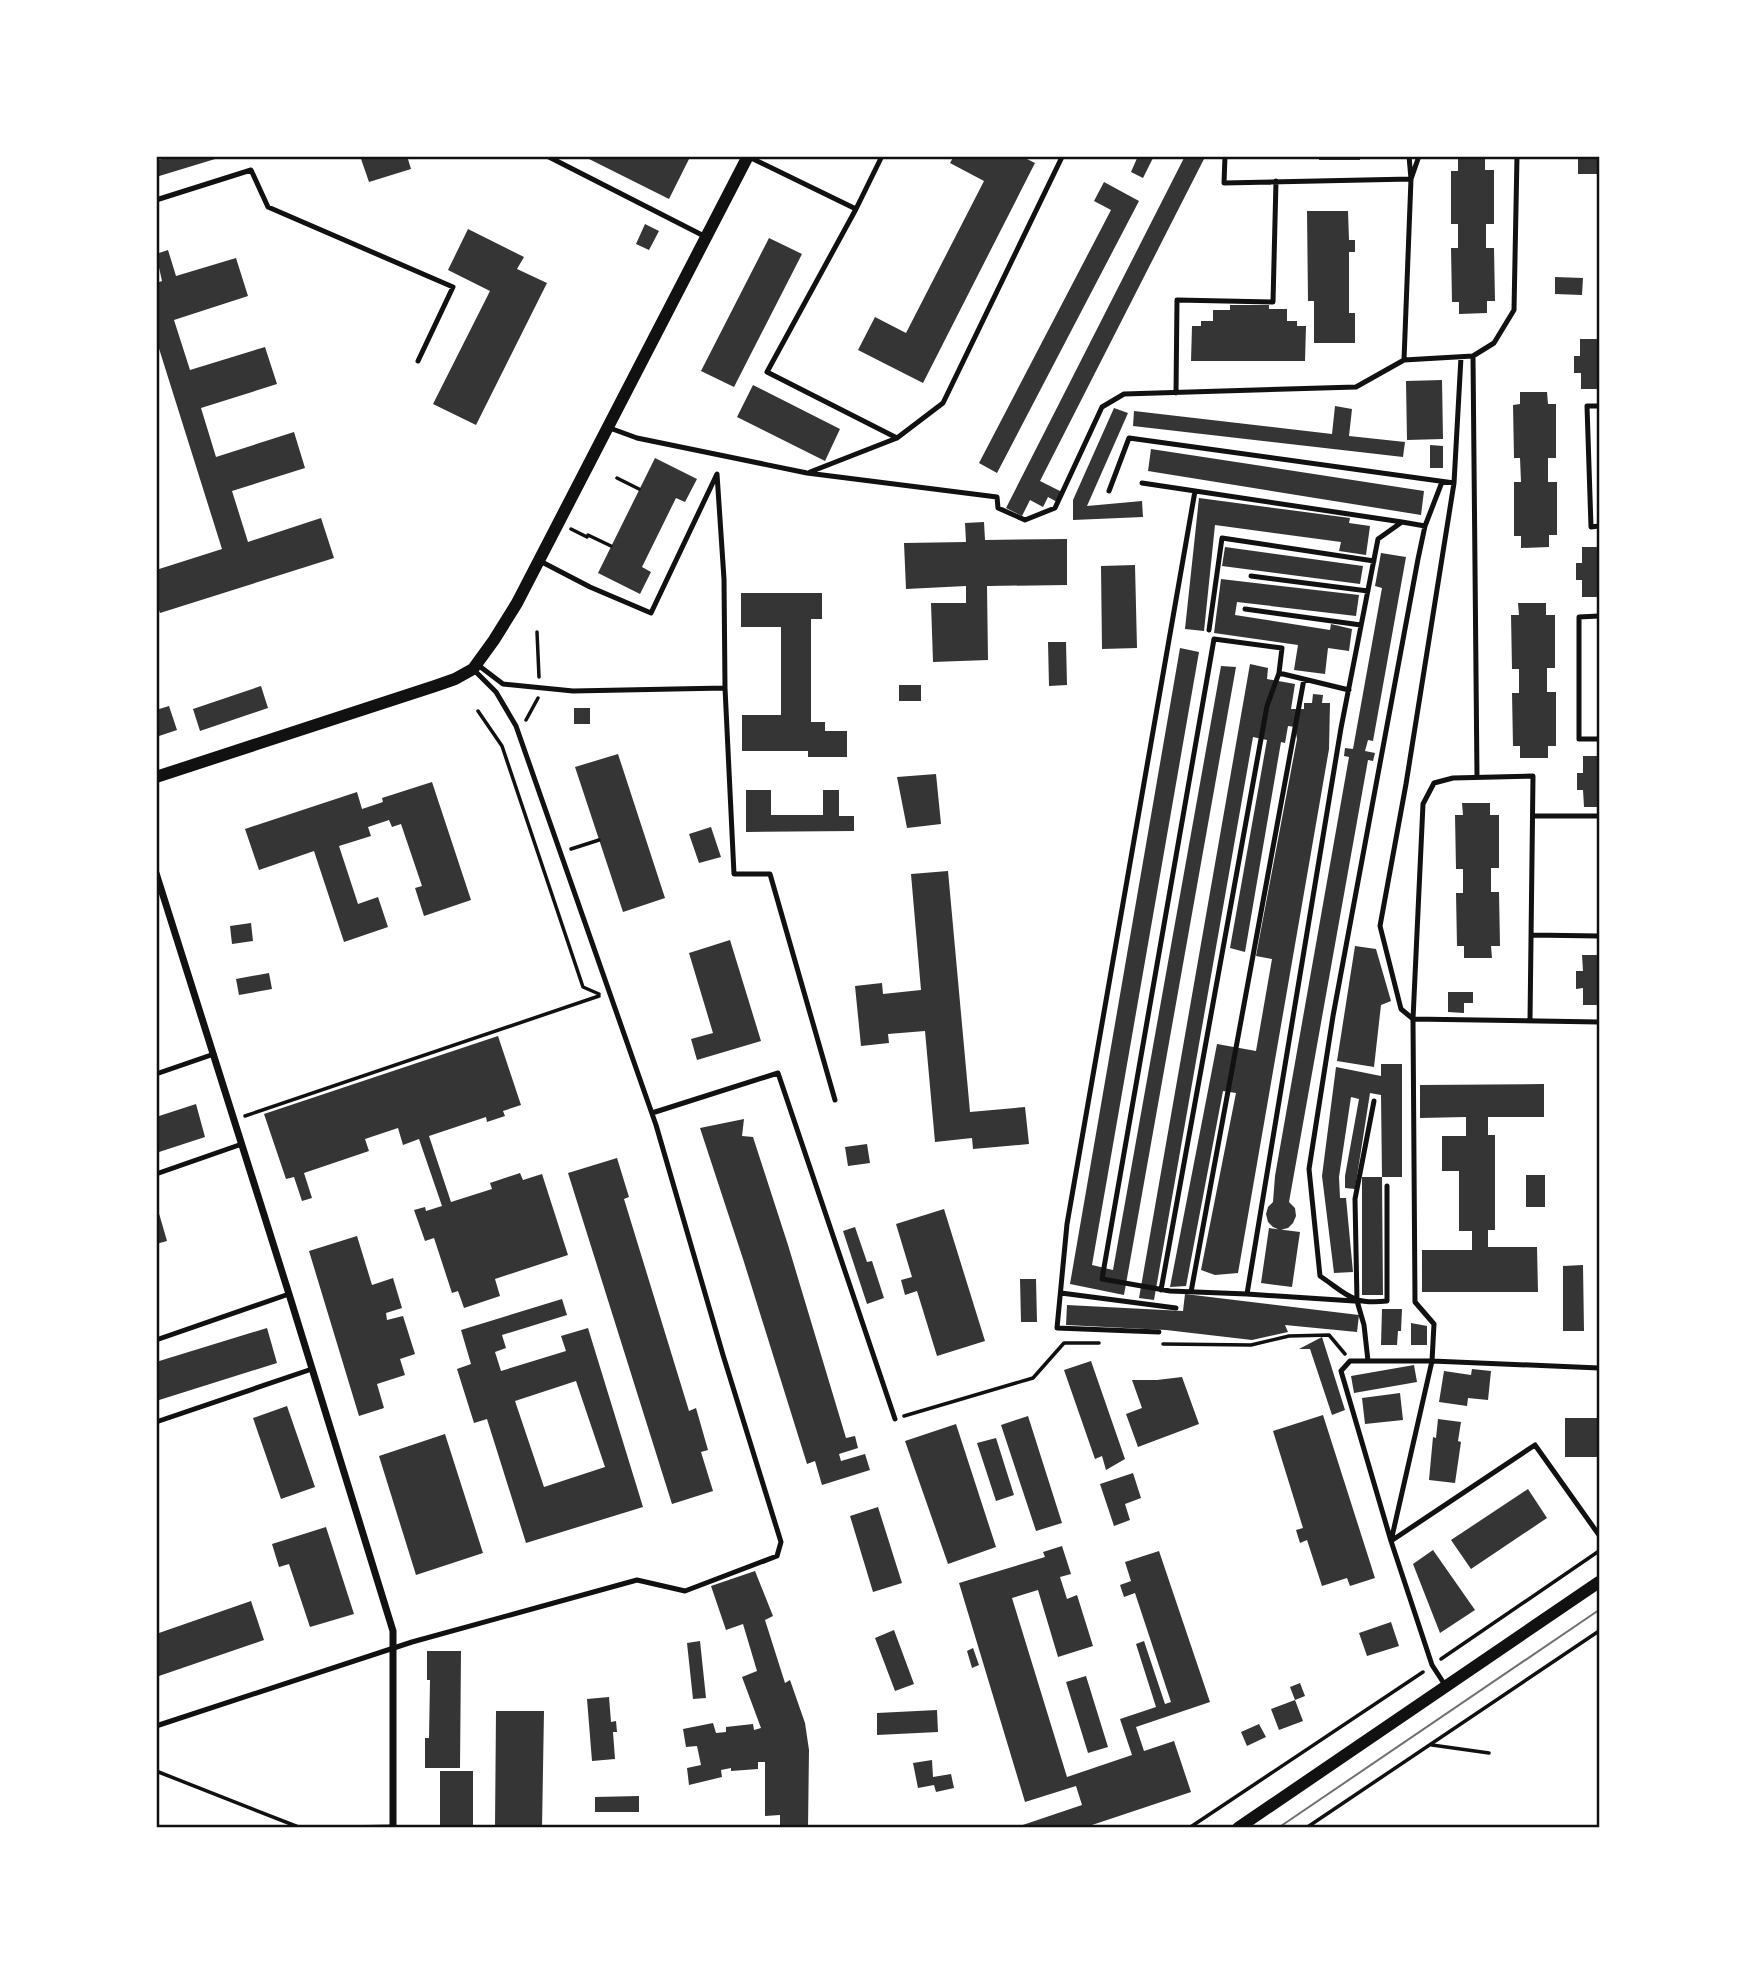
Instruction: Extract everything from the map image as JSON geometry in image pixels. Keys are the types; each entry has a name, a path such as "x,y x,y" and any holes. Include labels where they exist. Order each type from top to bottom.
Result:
{"street":[{"path":"156,777 435,686 455,679 475,666 494,640 540,561 748,156"},
{"path":"156,873 393,1631 393,1828"},
{"path":"1238,1828 1599,1582"}],"lane":[{"path":"547,156 707,237"},
{"path":"564,164 568,156"},
{"path":"748,156 856,209"},
{"path":"882,156 767,372 897,438"},
{"path":"1225,156 1224,183 1411,179"},
{"path":"1404,360 1411,179 1409,156"},
{"path":"1411,179 1419,156"},
{"path":"607,427 637,438 807,473 997,497 998,508 1026,520 1055,508 1102,407 1124,394 1356,387 1404,360 1473,356 1494,343 1514,310 1517,156"},
{"path":"807,473 897,438 943,403 1062,157"},
{"path":"156,200 251,170 268,207 453,286 418,361"},
{"path":"1176,393 1177,300 1273,302 1276,181"},
{"path":"1473,356 1477,777"},
{"path":"1461,357 1454,483 1406,784 1380,926 1401,1009 1413,1018 1599,1022"},
{"path":"1599,406 1587,407 1591,527 1599,527"},
{"path":"1109,491 1129,438 1454,483"},
{"path":"540,561 590,587 651,613 716,474 724,579 725,688 734,874 770,874 835,1100"},
{"path":"1357,1301 1320,1276 1308,1169 1333,1016 1425,526 1442,482"},
{"path":"1142,483 1425,526"},
{"path":"1158,1332 1057,1328 1068,1224 1195,491"},
{"path":"1247,1294 1349,690 1378,539 1402,522"},
{"path":"1209,630 1222,538 1374,561"},
{"path":"1251,576 1368,592"},
{"path":"1245,609 1361,625"},
{"path":"1599,616 1579,617 1579,739 1599,738"},
{"path":"1161,1290 1267,706 1279,673 1282,648 1214,639 1102,1279 1161,1290 1368,1303 1387,1301 1387,1186"},
{"path":"475,666 503,684 562,690 725,688"},
{"path":"156,1726 394,1648 637,1580 685,1591 777,1556 781,1542 652,1114 516,726 496,692 475,666"},
{"path":"1279,673 1349,690"},
{"path":"1191,1292 1304,679"},
{"path":"1391,1541 1433,1361 1434,1324 1415,1302 1413,1018 1423,804 1434,783 1453,778 1533,776 1530,1020"},
{"path":"1533,816 1599,816"},
{"path":"1531,935 1599,936"},
{"path":"156,1074 214,1054"},
{"path":"652,1114 778,1073 895,1419"},
{"path":"1368,1361 1364,1325 1357,1301 1355,1199 1374,1101"},
{"path":"156,1174 242,1144"},
{"path":"1061,1293 1176,1308"},
{"path":"156,1340 289,1294"},
{"path":"1447,1688 1433,1665 1391,1541 1341,1371 1350,1360 1599,1368"},
{"path":"156,1422 312,1369"},
{"path":"1391,1541 1535,1445 1599,1535"},
{"path":"337,1828 393,1828"}],"path":[{"path":"617,478 639,489"},
{"path":"587,535 611,547"},
{"path":"234,1119 601,995 583,987 502,746 478,711"},
{"path":"570,850 599,840"},
{"path":"1158,1344 1251,1345 1289,1336 1329,1335 1350,1360"},
{"path":"895,1419 1033,1378 1064,1343 1104,1343"},
{"path":"1189,1828 1599,1551"},
{"path":"1306,1828 1599,1631"},
{"path":"1430,1745 1489,1753"},
{"path":"156,1771 301,1828"}],"building":[{"path":"161,156 176,156 177,159 186,156 225,156 156,177 156,160 162,159"},
{"path":"360,156 407,156 411,169 369,182"},
{"path":"591,156 682,156 689,159 669,199 589,159"},
{"path":"954,156 1021,156 1035,163 923,383 858,350 875,317 906,333 984,181 950,163"},
{"path":"1138,156 1154,156 1143,178 1131,172"},
{"path":"1185,156 1205,157 1040,481 1062,492 1057,502 1048,497 1043,507 1030,500 1022,516 1006,508"},
{"path":"1262,156 1304,156 1304,159 1262,159"},
{"path":"1319,156 1360,156 1360,160 1319,160"},
{"path":"1578,156 1599,156 1599,174 1578,174"},
{"path":"1485,158 1485,170 1494,170 1494,224 1486,224 1486,248 1494,248 1495,301 1487,301 1487,313 1459,314 1459,302 1452,302 1451,248 1458,248 1458,224 1451,224 1451,171 1458,171 1458,159"},
{"path":"1104,182 1139,201 997,473 979,463 1111,210 1094,201"},
{"path":"1307,211 1348,211 1349,240 1355,240 1355,252 1349,252 1349,313 1355,313 1355,343 1314,343 1314,301 1308,301"},
{"path":"645,224 659,231 649,250 636,244"},
{"path":"468,229 524,257 517,269 547,283 476,425 433,404 490,291 448,270"},
{"path":"769,238 802,254 734,387 701,371"},
{"path":"168,250 176,276 236,258 248,296 174,320 190,370 265,347 277,384 201,408 216,457 294,432 305,468 232,491 248,542 321,518 334,558 160,613 156,601 156,570 222,549 156,339 156,283 162,281 156,254"},
{"path":"1555,277 1583,278 1582,295 1555,294"},
{"path":"1230,305 1269,305 1269,309 1287,309 1287,321 1297,321 1297,326 1306,326 1305,361 1191,361 1192,326 1201,326 1201,321 1213,321 1213,310 1230,310"},
{"path":"1580,339 1599,339 1599,389 1581,389 1581,373 1574,373 1574,356 1580,356"},
{"path":"1442,380 1443,439 1407,440 1406,381"},
{"path":"753,385 840,429 825,461 737,417"},
{"path":"1520,392 1547,392 1548,404 1556,404 1556,458 1548,458 1548,482 1557,482 1557,535 1549,535 1549,547 1521,548 1521,536 1514,536 1514,482 1521,482 1520,458 1514,458 1513,405 1520,404"},
{"path":"1335,406 1352,409 1349,436 1405,442 1403,457 1133,426 1134,411 1332,434"},
{"path":"1114,408 1128,413 1087,506 1142,501 1143,517 1073,520 1073,500"},
{"path":"1430,445 1443,446 1443,468 1430,468"},
{"path":"1151,449 1424,491 1421,515 1148,471"},
{"path":"655,458 697,479 685,502 676,498 642,567 651,572 640,594 598,573"},
{"path":"1199,498 1350,518 1349,523 1370,526 1366,555 1339,551 1341,542 1215,525 1204,631 1185,629"},
{"path":"984,522 985,540 1067,539 1067,585 987,586 988,660 933,662 931,603 966,603 966,586 906,589 904,543 966,542 965,523"},
{"path":"1225,547 1363,566 1360,584 1222,566"},
{"path":"1582,547 1599,547 1599,597 1582,597 1582,580 1576,580 1576,563 1582,563"},
{"path":"1381,553 1406,557 1373,741 1368,740 1365,751 1375,753 1373,761 1368,760 1289,1202 1295,1208 1296,1216 1288,1228 1280,1230 1268,1222 1266,1214 1273,1202 1275,1176 1349,757 1344,756 1345,748 1353,749 1382,588 1375,586"},
{"path":"1135,565 1137,648 1102,649 1101,566"},
{"path":"1221,579 1359,595 1356,616 1237,602 1235,615 1330,630 1331,624 1352,629 1349,651 1328,648 1325,674 1294,670 1298,645 1214,633"},
{"path":"741,593 822,593 822,619 811,619 811,722 825,722 825,731 847,731 847,757 808,757 808,751 742,751 742,715 781,715 781,627 741,627"},
{"path":"1518,603 1546,603 1546,615 1555,615 1555,668 1547,668 1547,692 1556,692 1556,746 1548,746 1548,758 1520,758 1520,746 1513,746 1512,693 1519,693 1519,669 1512,669 1511,615 1519,615"},
{"path":"1048,642 1066,642 1067,685 1049,686"},
{"path":"1180,648 1199,652 1092,1265 1113,1270 1221,666 1236,667 1124,1295 1070,1284"},
{"path":"1250,664 1268,668 1267,679 1295,684 1291,709 1304,709 1304,703 1312,703 1313,694 1323,695 1322,703 1330,703 1329,749 1238,1273 1215,1275 1201,1270 1236,1093 1223,1091 1186,1286 1170,1287 1217,1044 1256,1051 1272,959 1256,956 1297,739 1295,727 1288,726 1285,743 1281,742 1245,952 1230,948 1267,740 1253,737 1154,1300 1139,1298"},
{"path":"899,685 921,685 921,701 899,701"},
{"path":"261,686 268,708 200,731 193,709"},
{"path":"169,706 177,730 156,737 156,710"},
{"path":"574,708 590,708 590,724 574,724"},
{"path":"618,754 665,898 623,912 575,767"},
{"path":"1583,756 1599,756 1599,807 1584,807 1583,790 1577,790 1577,773 1583,773"},
{"path":"936,774 941,824 907,828 897,777"},
{"path":"432,782 471,900 424,916 415,888 422,886 401,824 392,827 389,820 368,827 371,836 339,846 358,904 378,897 388,927 344,942 314,851 259,870 245,829 357,792 362,809 383,802 382,798"},
{"path":"746,790 771,790 771,815 823,815 823,790 839,790 839,816 854,816 854,831 746,832"},
{"path":"1462,803 1490,803 1490,815 1499,815 1499,868 1491,868 1491,892 1499,892 1500,946 1491,946 1492,958 1464,958 1464,946 1457,946 1456,893 1463,893 1463,869 1456,869 1455,815 1463,815"},
{"path":"711,827 721,857 699,863 689,834"},
{"path":"948,871 970,1112 1025,1107 1029,1144 973,1149 972,1138 935,1142 925,1031 888,1034 889,1043 861,1046 855,986 882,983 883,994 921,990 911,874"},
{"path":"251,923 253,941 232,944 230,926"},
{"path":"730,940 761,1041 697,1060 691,1039 713,1033 689,953"},
{"path":"1355,946 1376,949 1391,1001 1381,1005 1374,1067 1337,1061"},
{"path":"1582,955 1599,955 1599,1005 1583,1005 1583,988 1576,989 1576,971 1583,971"},
{"path":"269,973 272,989 239,995 236,979"},
{"path":"1448,992 1473,992 1473,1003 1464,1003 1464,1013 1448,1012"},
{"path":"498,1036 521,1105 503,1111 505,1116 487,1122 486,1117 429,1136 451,1202 492,1189 490,1183 520,1173 523,1180 542,1174 568,1255 495,1279 500,1296 464,1308 458,1291 452,1293 434,1238 425,1241 414,1210 425,1207 426,1211 442,1206 419,1139 403,1145 398,1128 365,1139 369,1151 304,1173 312,1198 302,1201 294,1177 286,1179 264,1114"},
{"path":"1381,1064 1402,1064 1402,1177 1382,1177 1381,1095 1370,1093 1355,1189 1345,1188 1359,1099 1351,1097 1339,1177 1340,1198 1346,1198 1353,1272 1334,1273 1322,1176 1336,1067 1381,1076"},
{"path":"1544,1084 1544,1117 1488,1117 1488,1135 1495,1135 1495,1230 1488,1230 1488,1247 1537,1247 1538,1292 1422,1292 1422,1250 1472,1250 1472,1231 1459,1231 1459,1171 1442,1171 1442,1136 1466,1136 1466,1117 1420,1118 1420,1085"},
{"path":"196,1104 205,1137 156,1153 156,1117"},
{"path":"744,1119 742,1136 753,1137 846,1438 855,1436 858,1448 839,1454 841,1461 865,1454 870,1470 822,1485 815,1461 807,1464 700,1128"},
{"path":"867,1144 870,1163 848,1166 845,1147"},
{"path":"617,1158 629,1197 624,1199 689,1411 696,1408 708,1450 701,1452 713,1491 672,1504 568,1173"},
{"path":"1526,1175 1545,1175 1545,1207 1526,1207"},
{"path":"1362,1177 1382,1177 1383,1295 1362,1295"},
{"path":"944,1209 985,1341 937,1356 917,1291 905,1295 901,1280 912,1277 896,1224"},
{"path":"158,1210 167,1241 156,1244 156,1211"},
{"path":"855,1227 867,1262 872,1261 884,1298 867,1304 843,1231"},
{"path":"1269,1228 1300,1232 1292,1287 1261,1283"},
{"path":"357,1236 372,1285 393,1278 402,1308 386,1313 387,1320 403,1316 415,1354 400,1359 405,1375 377,1384 384,1408 359,1416 309,1251"},
{"path":"1583,1265 1584,1331 1563,1331 1563,1266"},
{"path":"1020,1279 1036,1279 1037,1322 1021,1322"},
{"path":"1185,1294 1359,1315 1357,1332 1285,1325 1288,1332 1252,1340 1166,1330 1066,1325 1067,1305 1183,1311"},
{"path":"562,1299 567,1315 502,1335 506,1348 495,1352 501,1371 566,1351 561,1336 588,1328 643,1507 526,1543 487,1419 474,1423 457,1369 471,1364 461,1330","holes":["576,1381 605,1467 544,1487 515,1401"]},
{"path":"1382,1309 1402,1309 1397,1345 1381,1345"},
{"path":"1411,1323 1427,1326 1427,1345 1411,1345"},
{"path":"267,1328 277,1363 156,1401 156,1362"},
{"path":"1322,1337 1345,1410 1332,1415 1310,1349 1299,1349"},
{"path":"1091,1361 1125,1459 1106,1470 1102,1456 1095,1459 1064,1370"},
{"path":"1414,1365 1417,1382 1354,1393 1351,1376"},
{"path":"1472,1369 1491,1371 1488,1400 1468,1398 1467,1406 1439,1402 1444,1371 1471,1375"},
{"path":"1182,1377 1199,1424 1138,1447 1126,1414 1142,1408 1132,1380"},
{"path":"1400,1393 1403,1420 1365,1424 1362,1398"},
{"path":"287,1406 315,1487 281,1499 253,1418"},
{"path":"1323,1415 1375,1578 1350,1586 1347,1578 1322,1586 1307,1540 1300,1543 1296,1530 1303,1528 1273,1431"},
{"path":"1028,1416 1062,1523 1036,1531 1001,1425"},
{"path":"1565,1418 1599,1418 1599,1457 1565,1457"},
{"path":"1438,1419 1461,1422 1455,1483 1429,1480 1433,1437 1436,1438"},
{"path":"956,1424 996,1547 948,1564 905,1441"},
{"path":"445,1434 483,1553 416,1575 379,1456"},
{"path":"996,1438 1014,1495 996,1501 977,1443"},
{"path":"1133,1473 1141,1498 1125,1504 1130,1520 1114,1526 1100,1484"},
{"path":"1528,1489 1547,1518 1471,1569 1451,1540"},
{"path":"878,1507 902,1583 873,1592 850,1516"},
{"path":"326,1527 354,1614 310,1627 289,1564 279,1567 272,1544"},
{"path":"1062,1546 1071,1574 1060,1577 1067,1599 1077,1595 1093,1646 1058,1657 1038,1590 1012,1598 1067,1777 1132,1755 1120,1719 1156,1707 1136,1644 1144,1641 1165,1704 1171,1702 1135,1593 1124,1597 1120,1585 1131,1581 1125,1562 1159,1551 1210,1702 1136,1727 1144,1751 1174,1741 1191,1792 1089,1826 1090,1828 1014,1828 1082,1805 1076,1786 1025,1802 959,1583 1045,1557 1043,1552"},
{"path":"1433,1550 1475,1610 1440,1633 1413,1564"},
{"path":"755,1571 773,1616 765,1620 785,1683 790,1680 805,1723 809,1750 808,1828 780,1828 780,1815 765,1816 765,1762 758,1762 758,1769 721,1770 722,1777 689,1785 687,1768 701,1765 697,1746 686,1747 683,1729 713,1723 716,1733 726,1732 726,1727 753,1724 754,1730 761,1728 742,1677 757,1671 743,1624 726,1630 711,1586"},
{"path":"251,1601 264,1640 156,1677 156,1634"},
{"path":"1391,1622 1399,1646 1367,1656 1359,1633"},
{"path":"894,1630 914,1684 895,1691 875,1638"},
{"path":"700,1641 706,1698 693,1699 687,1643"},
{"path":"973,1648 979,1665 972,1668 967,1651"},
{"path":"427,1651 461,1651 460,1768 425,1768 425,1738 429,1738 430,1680 427,1680"},
{"path":"1086,1676 1108,1747 1088,1753 1066,1682"},
{"path":"1300,1683 1305,1696 1295,1700 1290,1687"},
{"path":"609,1697 611,1722 616,1721 617,1732 613,1732 615,1759 592,1761 587,1699"},
{"path":"1295,1700 1303,1721 1279,1730 1271,1709"},
{"path":"937,1710 938,1732 877,1735 877,1713"},
{"path":"496,1711 544,1711 542,1828 495,1828"},
{"path":"1259,1724 1266,1737 1247,1746 1241,1732"},
{"path":"932,1760 933,1777 951,1774 954,1788 936,1792 934,1785 918,1788 913,1763"},
{"path":"440,1771 473,1771 473,1828 440,1828"},
{"path":"639,1796 639,1812 595,1812 595,1797"}],"tram line":[{"path":"1278,1828 1599,1610"}]}
